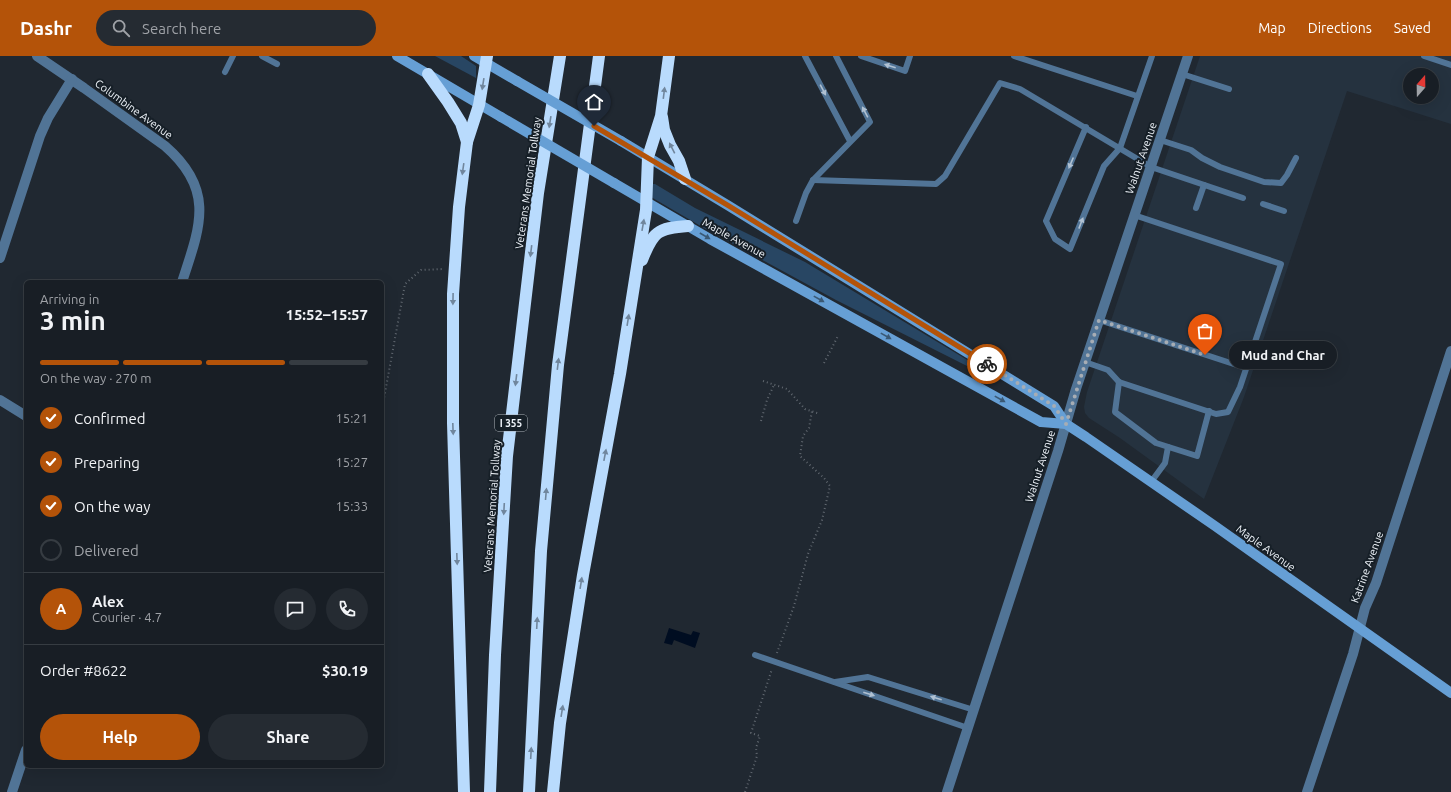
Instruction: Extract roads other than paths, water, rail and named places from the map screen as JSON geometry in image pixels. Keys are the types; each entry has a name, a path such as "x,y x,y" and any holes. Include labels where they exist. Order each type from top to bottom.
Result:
{"highway":[{"name":"Veterans Memorial Tollway","path":"490,792 495,655 507,456 538,193 560,56"},
{"path":"529,792 541,551 558,365 599,56"},
{"path":"553,792 560,723 582,575 620,374 646,210 645,201 648,157 662,116 669,56"},
{"path":"464,792 453,424 453,294 459,207 467,142 479,105 487,60"},
{"path":"428,74 461,123 467,142"},
{"path":"662,116 664,130 679,161 685,179"},
{"path":"636,276 650,242 657,233 665,229 688,226"}],"main road":[{"name":"Maple Avenue","path":"397,56 688,226 1041,422 1066,424"},
{"name":"Maple Avenue","path":"474,56 487,60 517,81 685,179 1054,406 1066,424 1086,436 1451,693"}],"street":[{"name":"Columbine Avenue","path":"37,56 145,130 174,153 190,173 195,184 200,209 195,243 183,280"},
{"name":"Walnut Avenue","path":"947,792 1085,362 1188,56"},
{"path":"0,258 40,136 51,113 72,79"},
{"name":"Katrine Avenue","path":"1307,792 1354,654 1365,608 1376,583 1451,351"},
{"path":"0,400 24,415"},
{"path":"12,792 24,756"}],"lane":[{"path":"225,72 234,56"},
{"path":"262,56 278,64"},
{"path":"805,56 850,141"},
{"path":"796,221 806,193 813,180 870,122 836,56"},
{"path":"861,56 905,71 910,56"},
{"path":"1014,56 1137,96"},
{"path":"1086,127 1046,221 1055,239 1070,249 1104,166 1120,148 1152,56"},
{"path":"1424,56 1432,57 1451,65"},
{"path":"1182,74 1230,89"},
{"path":"813,180 936,184 945,176 1000,83 1020,89 1151,166 1243,198"},
{"path":"1160,140 1192,150 1202,158 1220,167 1264,182 1281,183 1296,158"},
{"path":"1196,208 1204,185"},
{"path":"1263,204 1284,211"},
{"path":"1085,362 1108,370 1119,382 1216,414 1228,412 1240,387 1281,264 1134,215"},
{"path":"1099,320 1246,368"},
{"path":"1119,382 1115,412 1156,443 1197,456 1209,411"},
{"path":"1151,482 1165,463 1168,446"},
{"path":"755,655 968,728"},
{"path":"832,682 868,677 974,710"}],"place":[{"name":"Mud and Char","path":"1205,355"}]}
